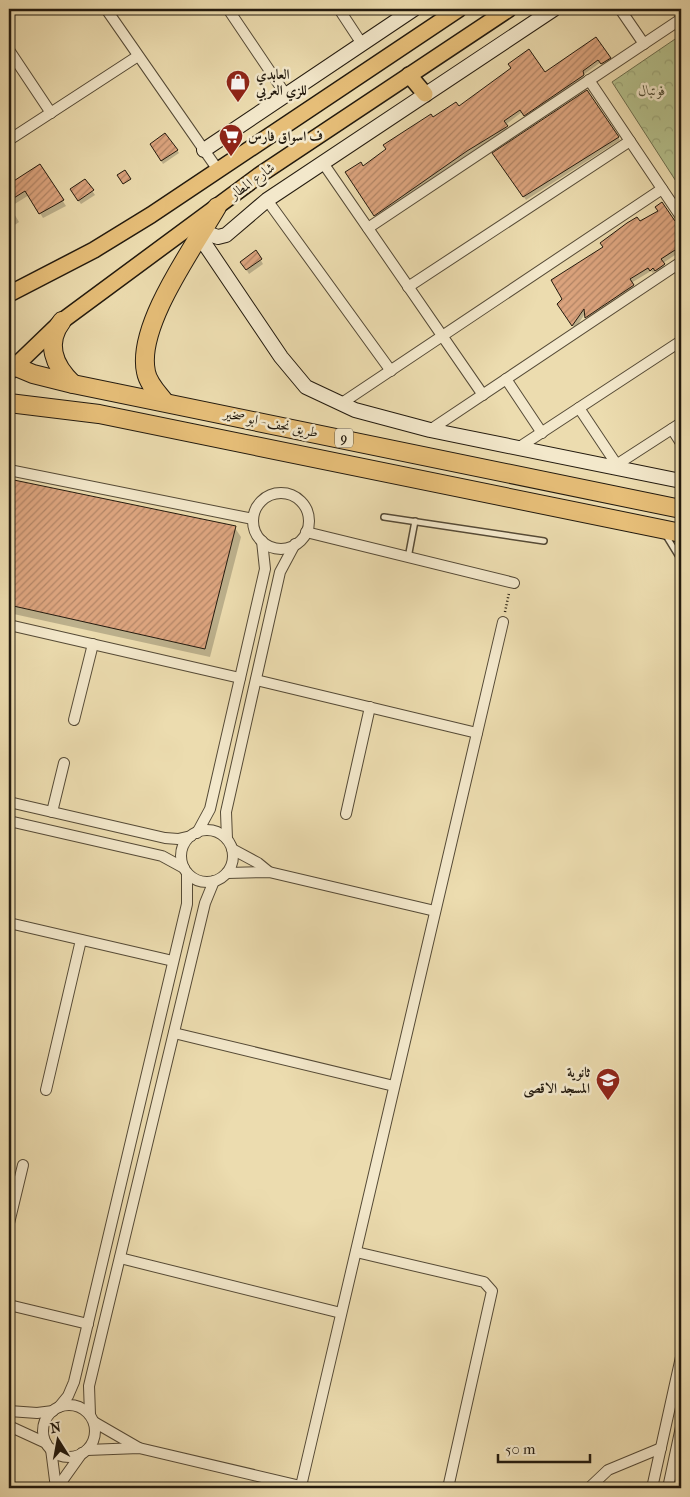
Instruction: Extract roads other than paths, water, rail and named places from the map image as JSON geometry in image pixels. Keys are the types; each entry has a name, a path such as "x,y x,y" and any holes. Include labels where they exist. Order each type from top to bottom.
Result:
{"highway":[{"path":"164,401 149,380 146,372 145,353 150,331 162,300 217,207"},
{"path":"62,321 55,330 53,351 58,368 73,384"},
{"name":"طريق نجف - ابو صخير","path":"10,367 73,384 164,401 681,509"},
{"name":"طريق نجف - ابو صخير","path":"9,403 99,414 681,533"}],"main road":[{"name":"شارع المطار","path":"9,294 94,250 218,170 459,9"},
{"name":"شارع المطار","path":"10,367 62,321 318,134 509,9"},
{"path":"409,75 425,94"}],"street":[{"path":"106,9 218,170"},
{"path":"228,9 286,95"},
{"path":"339,9 362,44"},
{"path":"204,150 414,9"},
{"path":"201,234 218,237 226,235 267,200 554,9"},
{"path":"620,9 644,44"},
{"path":"368,228 681,19"},
{"path":"9,50 51,113"},
{"path":"9,140 138,56"},
{"path":"589,80 681,217"},
{"path":"408,286 630,141"},
{"path":"323,163 483,395"},
{"path":"342,404 662,189"},
{"path":"267,200 390,371"},
{"path":"201,234 281,357 306,387 355,410 430,430 615,466 681,481"},
{"path":"430,430 681,262"},
{"path":"518,448 681,341"},
{"path":"506,379 542,433"},
{"path":"579,408 615,466"},
{"path":"615,466 677,427 681,443"},
{"path":"9,470 253,519"},
{"path":"9,821 162,856 186,870 200,881 214,881 227,873 232,866 232,848 227,839 226,812 280,572 284,561 306,532 309,522 307,511 302,502 293,495 282,492 272,494 262,500 256,508 253,519 254,527 262,541 265,569 210,809 183,847 182,855 186,870 187,904 72,1389 44,1426 57,1488"},
{"path":"306,532 513,582"},
{"path":"262,541 278,548 296,544"},
{"path":"9,1426 49,1446 56,1453 69,1457 85,1452 139,1448 305,1487 341,1313 503,622"},
{"path":"9,625 240,678"},
{"path":"74,720 93,644"},
{"path":"256,680 477,733"},
{"path":"346,814 370,707"},
{"path":"52,812 64,763"},
{"path":"9,802 165,838 178,839 212,831 227,839"},
{"path":"232,848 258,862 269,872"},
{"path":"227,873 269,872 435,911"},
{"path":"57,1488 95,1437 90,1386 205,903 214,881"},
{"path":"9,923 174,961"},
{"path":"46,1090 81,940"},
{"path":"174,1033 394,1086"},
{"path":"9,1223 23,1165"},
{"path":"356,1252 484,1282 492,1291 448,1488"},
{"path":"120,1258 341,1313"},
{"path":"9,1305 88,1324"},
{"path":"652,1488 681,1357"},
{"path":"9,1411 37,1413 76,1406 139,1448"},
{"path":"668,1488 681,1427"},
{"path":"589,1488 608,1470 661,1448"}],"lane":[{"path":"384,517 544,541"},
{"path":"408,558 415,522"},
{"path":"660,528 674,545 681,560"}],"place":[{"name":"العابدي للزي العربي","path":"238,103"},
{"name":"ف اسواق فارس","path":"231,157"},
{"name":"ثانوية المسجد الاقصى","path":"608,1101"}],"park label":[{"name":"فوتبال","path":"652,90"}]}
